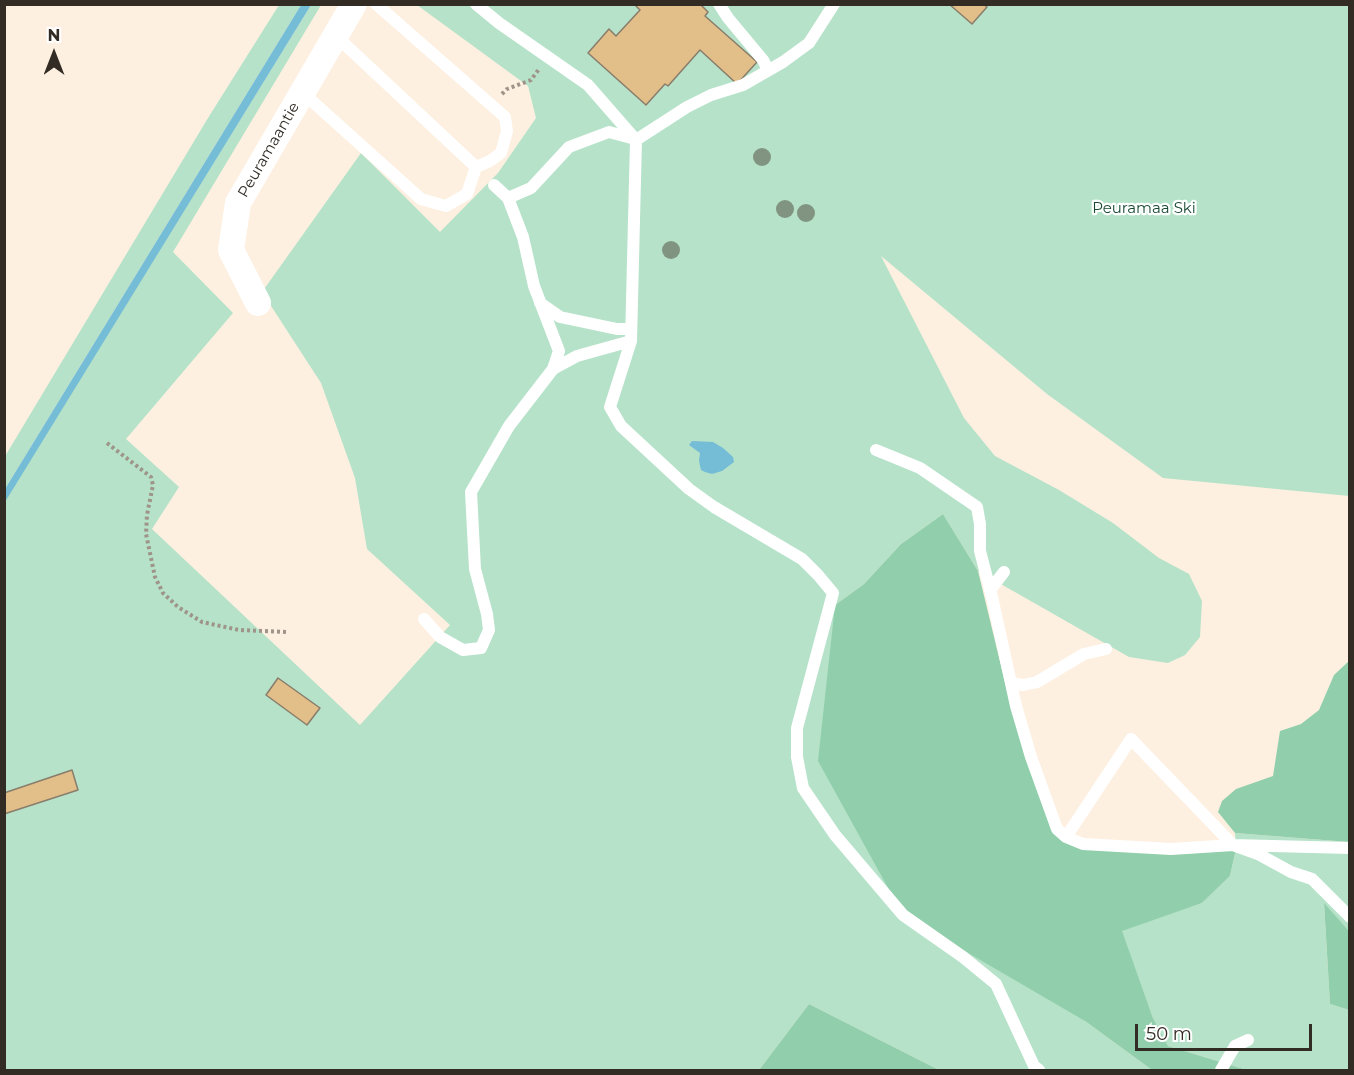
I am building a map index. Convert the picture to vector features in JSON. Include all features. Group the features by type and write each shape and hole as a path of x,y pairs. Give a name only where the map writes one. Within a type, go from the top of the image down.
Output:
{"street":[{"name":"Peuramaantie","path":"258,303 231,249 238,203 354,4"}],"lane":[{"path":"376,4 505,117 507,131 501,153 490,161 476,166"},
{"path":"476,4 588,85 636,140 631,335 610,407 621,426 689,489 714,507 802,559 833,593 797,728 797,757 803,788 835,835 903,915 963,957 996,984 1034,1066 1039,1071"},
{"path":"719,4 763,60 768,70"},
{"path":"508,198 531,188 569,147 609,132 636,140 687,107 711,95 743,85 809,43 834,4"},
{"path":"336,36 476,166"},
{"path":"303,93 421,199 446,206 467,194 476,166"},
{"path":"424,619 440,637 463,650 481,648 489,630 475,570 471,492 509,426 553,369 559,351 534,286 523,237 508,198 494,185"},
{"path":"540,303 560,317 617,329 631,335"},
{"path":"553,369 577,356 631,335"},
{"path":"876,450 920,468 977,507 980,524 980,551 1011,684 1031,757 1057,829 1066,837 1083,844 1171,849 1233,845 1350,848"},
{"path":"990,590 1004,572"},
{"path":"1011,684 1023,685 1038,682 1084,654 1106,649"},
{"path":"1066,837 1131,739 1233,845 1258,854 1291,872 1312,879 1350,917"},
{"path":"1221,1071 1235,1046 1248,1040"}],"path":[{"path":"490,105 507,89 531,80 548,57"},
{"path":"107,442 151,477 153,485 146,534 155,577 163,593 178,607 202,622 239,630 287,632"}],"green space":[{"path":"279,5 301,5 5,489 4,458 208,118"},
{"name":"Peuramaa Ski","path":"311,5 321,5 173,252 233,313 126,439 179,487 152,529 360,725 450,625 367,549 355,478 321,383 262,292 361,153 440,232 498,173 536,118 528,86 417,5 1349,5 1349,496 1163,478 1047,394 881,256 964,418 995,456 1059,490 1113,523 1159,558 1189,574 1202,601 1200,637 1185,655 1168,663 1129,657 978,571 943,514 901,544 864,584 835,605 1085,1021 1152,1070 939,1070 809,1004 759,1070 5,1070 4,502"},
{"path":"943,514 978,571 1011,707 1063,840 1236,849 1230,876 1202,903 1122,931 1153,1018 1168,1046 1247,1070 1152,1070 1085,1021 903,915 818,761 835,605 864,584 901,544"},
{"path":"1349,661 1349,842 1235,833 1218,812 1222,801 1236,789 1273,776 1280,731 1301,724 1319,710 1334,675"},
{"path":"1235,833 1349,842 1349,931 1324,904 1330,1004 1349,1010 1349,1070 1247,1070 1168,1046 1153,1018 1121,930 1202,903 1230,876 1236,849"},
{"path":"1324,903 1349,931 1349,1010 1330,1004"},
{"path":"809,1004 939,1070 759,1070"}],"water":[{"path":"301,5 311,5 5,502 5,489"},
{"path":"692,441 713,442 733,457 734,462 722,471 712,474 701,470 700,453 689,445"}],"building":[{"path":"634,4 700,4 708,12 705,16 757,62 737,84 700,50 668,86 665,84 646,105 588,53 609,29 616,36 640,10"},
{"path":"949,4 983,4 987,7 972,24"},
{"path":"278,678 320,708 307,725 266,695"},
{"path":"72,770 78,790 4,814 4,793"}]}
